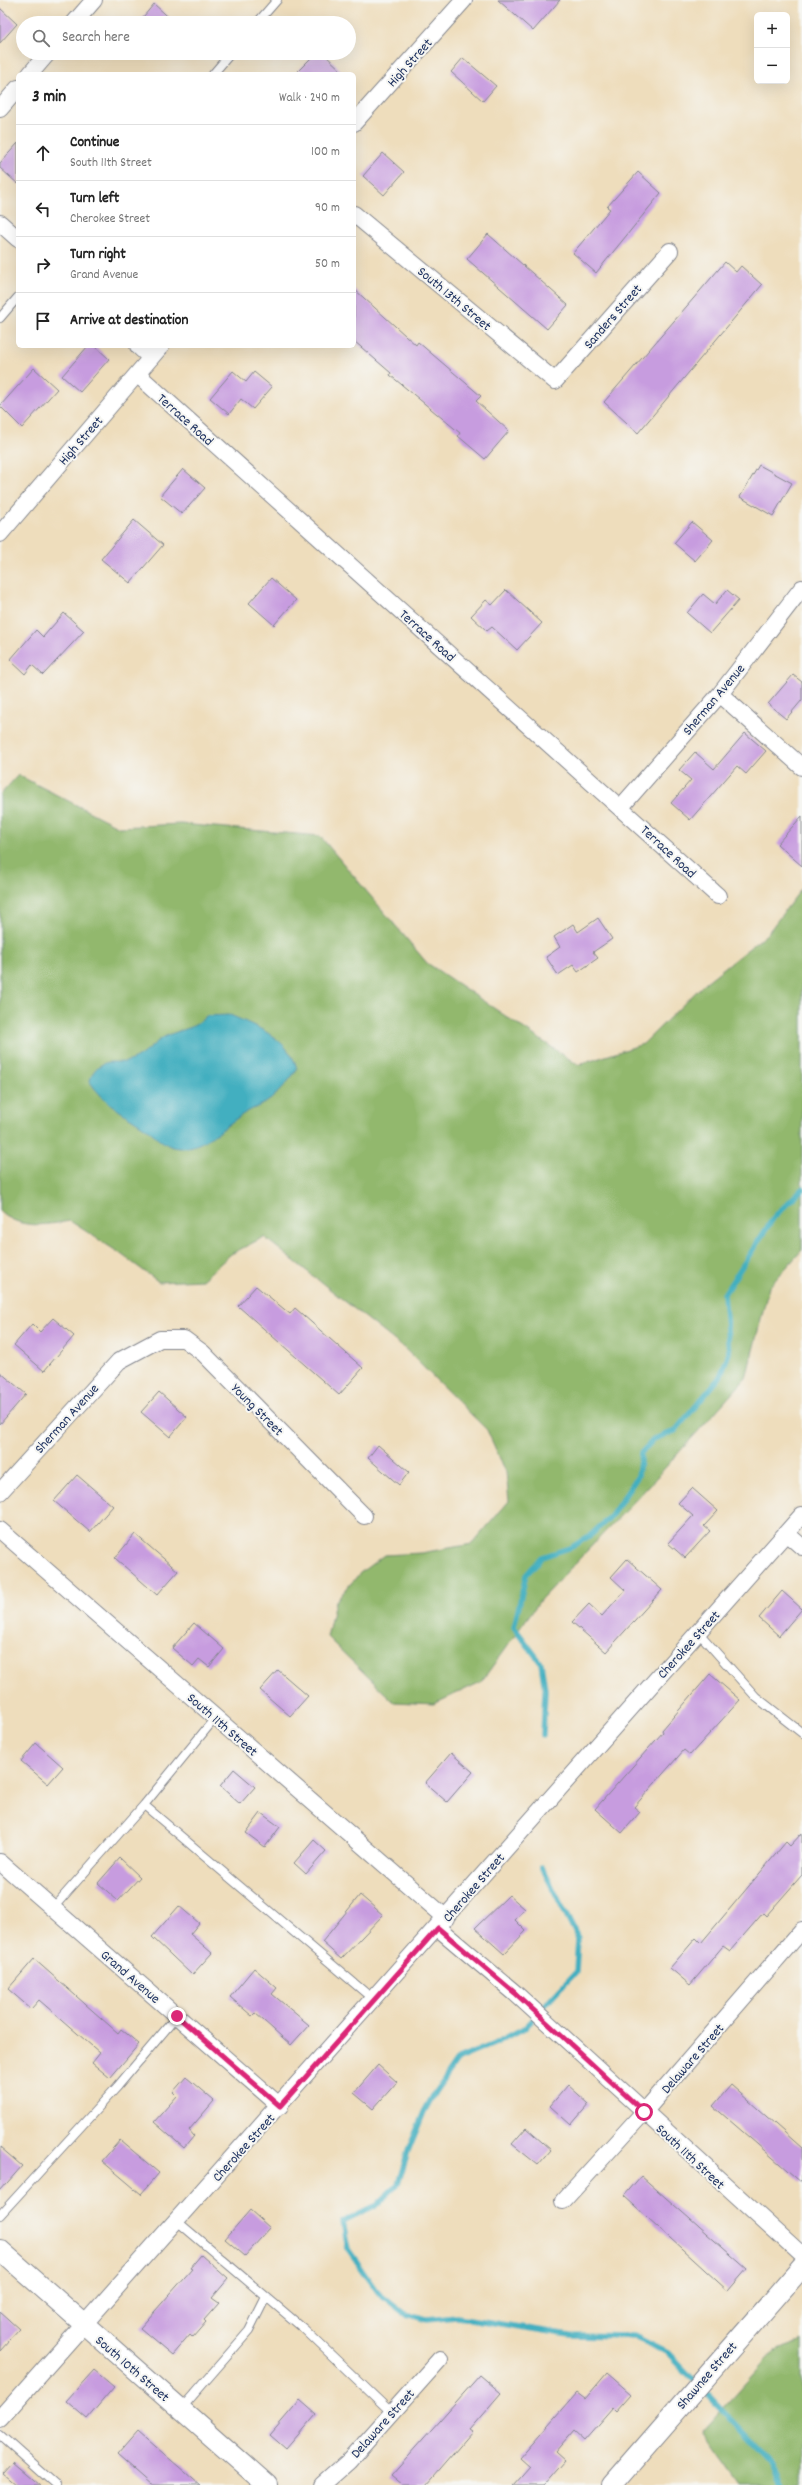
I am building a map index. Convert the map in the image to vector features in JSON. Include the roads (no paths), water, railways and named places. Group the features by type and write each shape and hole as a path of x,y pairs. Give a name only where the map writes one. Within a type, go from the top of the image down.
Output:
{"street":[{"path":"80,16 94,0"},
{"name":"High Street","path":"356,122 464,0"},
{"path":"32,72 42,60"},
{"path":"0,108 16,90"},
{"name":"South 13th Street","path":"356,216 555,382"},
{"path":"0,223 16,237"},
{"name":"Sanders Street","path":"555,382 670,251"},
{"path":"144,348 156,352"},
{"name":"High Street","path":"0,534 156,352"},
{"name":"Terrace Road","path":"136,374 621,807 718,896"},
{"name":"Sherman Avenue","path":"621,807 720,694 802,588"},
{"path":"720,694 802,766"},
{"name":"Young Street","path":"137,1351 160,1339 184,1339 196,1348 364,1516"},
{"name":"Sherman Avenue","path":"0,1492 119,1361 137,1351"},
{"name":"Cherokee Street","path":"0,2419 280,2106 802,1515"},
{"name":"South 11th Street","path":"0,1530 216,1717 442,1923 548,2024 802,2255"},
{"path":"786,1533 802,1547"},
{"name":"Grand Avenue","path":"0,1862 280,2106"},
{"name":"Delaware Street","path":"563,2201 644,2112 802,1930"},
{"name":"South 10th Street","path":"0,2250 267,2485"},
{"name":"Shawnee Street","path":"612,2485 713,2367 802,2267"},
{"name":"Delaware Street","path":"322,2485 349,2461 440,2359"}],"lane":[{"path":"263,16 277,0"},
{"path":"215,72 225,60"},
{"path":"0,318 16,299"},
{"path":"698,1632 756,1697 802,1733"},
{"path":"53,1908 144,1805 216,1717"},
{"path":"144,1805 374,2000"},
{"path":"0,2215 39,2170 117,2087 177,2016"},
{"path":"177,2221 304,2329 392,2413"},
{"path":"181,2409 249,2330 266,2297"},
{"path":"0,2435 56,2485"}],"water":[{"path":"230,1015 261,1029 279,1041 293,1058 297,1069 275,1096 262,1105 237,1118 214,1135 197,1145 179,1148 169,1146 108,1102 90,1082 95,1070 104,1063 131,1061 144,1053 161,1039 172,1033 190,1028 206,1016"}],"waterway":[{"path":"543,1735 545,1690 541,1663 514,1627 526,1575 542,1557 572,1547 592,1534 611,1516 638,1476 641,1453 654,1439 675,1431 720,1377 729,1353 724,1294 774,1217 802,1189"},
{"path":"542,1867 578,1938 576,1972 524,2028 494,2044 458,2059 435,2092 424,2112 408,2151 398,2184 374,2207 343,2222 348,2249 378,2292 404,2313 426,2320 457,2317 570,2335 634,2336 668,2353 771,2461 783,2485"}]}
